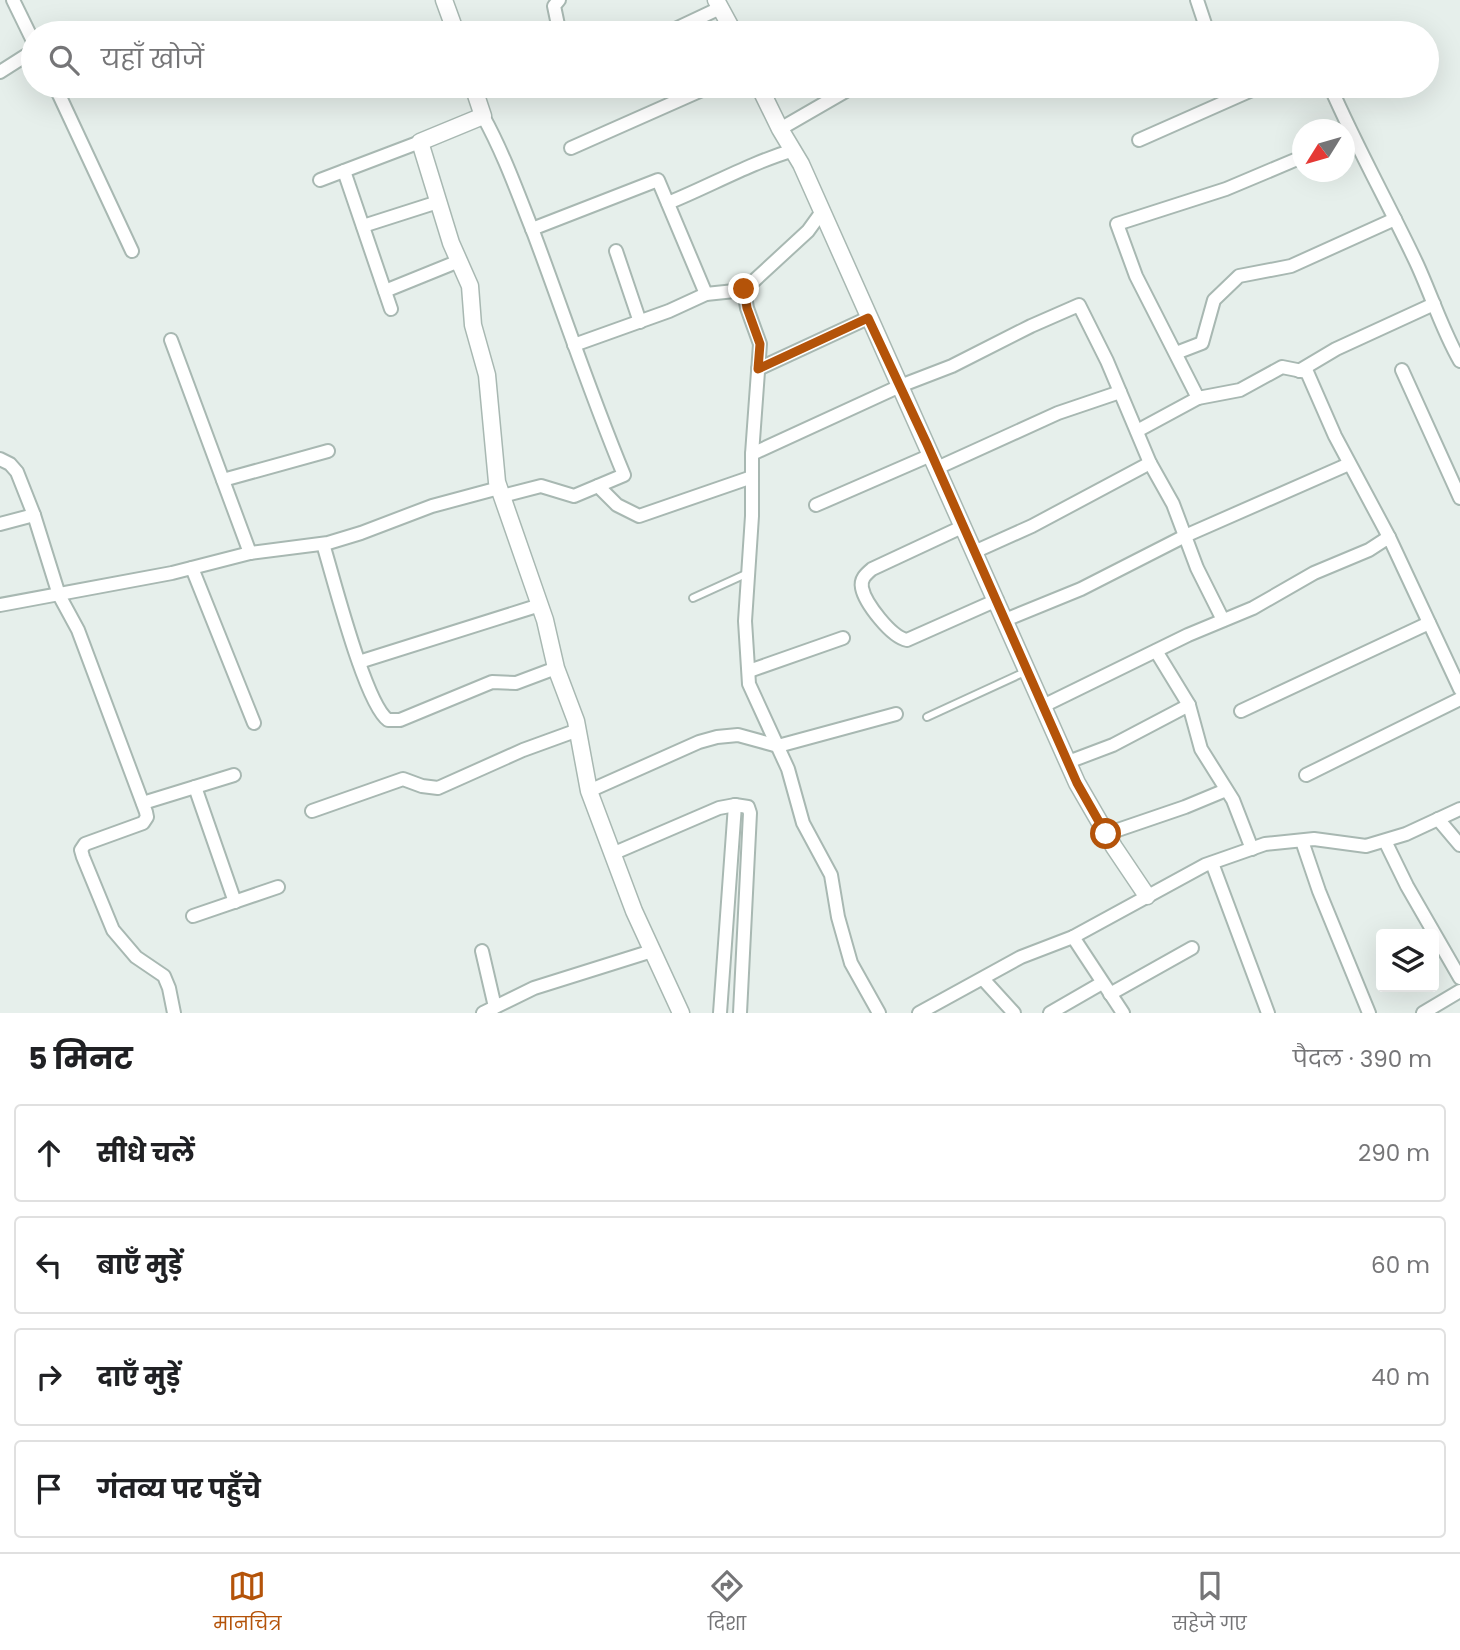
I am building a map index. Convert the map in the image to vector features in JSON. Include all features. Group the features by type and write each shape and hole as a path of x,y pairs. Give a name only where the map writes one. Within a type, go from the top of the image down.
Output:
{"street":[{"path":"13,0 23,21"},
{"path":"444,0 452,21"},
{"path":"557,21 554,10 559,0"},
{"path":"1197,0 1204,21"},
{"path":"688,21 718,4 727,21"},
{"path":"0,72 21,59"},
{"path":"61,98 132,251"},
{"path":"0,605 192,568 250,553 323,544 361,533 432,506 501,492 541,486 574,496 624,475 573,345 532,229 477,98"},
{"path":"571,148 684,98"},
{"path":"765,98 794,150 1077,783 1106,834 1147,896"},
{"path":"780,129 834,98"},
{"path":"1139,140 1234,98"},
{"path":"1335,98 1342,119"},
{"path":"320,180 484,116"},
{"path":"420,142 438,201 470,286 473,326 487,375 501,492 540,605 556,668 578,730 589,791 652,951 681,1013"},
{"path":"1355,148 1395,219 1460,361"},
{"path":"668,203 760,160 794,150"},
{"path":"1198,398 1136,276 1117,223 1226,189 1292,162"},
{"path":"344,171 391,309"},
{"path":"532,229 659,180 706,294"},
{"path":"363,226 438,201"},
{"path":"573,345 640,322 706,294 744,289 808,231 821,214"},
{"path":"1176,353 1202,343 1214,300 1239,276 1292,266 1395,219"},
{"path":"616,251 640,322"},
{"path":"385,291 459,261"},
{"path":"744,289 747,308 760,344 752,454 750,572 745,621 749,684 788,769 803,823 831,875 838,917 851,964 879,1013"},
{"path":"1299,371 1336,349 1434,304"},
{"path":"752,454 900,386 952,366 1079,305 1223,620"},
{"path":"758,369 868,318"},
{"path":"171,340 250,553"},
{"path":"1137,431 1198,398 1240,390 1282,367 1307,372 1349,464 1389,537 1460,689"},
{"path":"1402,370 1460,498"},
{"path":"816,505 1120,392"},
{"path":"223,480 328,451"},
{"path":"0,459 10,464 17,472 34,515 59,595 78,630 147,817 143,823 89,842 81,850 113,930 136,957 164,976 174,1013"},
{"path":"974,552 1032,526 1150,463"},
{"path":"1005,620 1081,589 1185,536 1349,464"},
{"path":"598,486 617,505 639,516 752,477"},
{"path":"0,524 34,515"},
{"path":"962,527 872,569 862,581 866,598 889,630 907,640 997,600"},
{"path":"1043,706 1252,608 1314,573 1369,550 1389,537"},
{"path":"323,544 359,663 380,712 388,720 393,721 492,682 516,683 556,668"},
{"path":"192,568 254,723"},
{"path":"359,663 540,605"},
{"path":"1241,711 1429,623"},
{"path":"748,671 843,638"},
{"path":"1156,651 1189,705 1201,749 1233,800 1252,849"},
{"path":"1306,775 1460,699"},
{"path":"1068,762 1113,745 1189,705"},
{"path":"589,791 699,742 717,737 738,735 778,746 896,714"},
{"path":"312,811 402,779 438,788 523,750 578,730"},
{"path":"144,803 234,775"},
{"path":"195,787 235,902"},
{"path":"1106,834 1226,790"},
{"path":"720,1013 735,805"},
{"path":"612,854 719,808 746,806 750,813 740,1013"},
{"path":"919,1013 1021,957 1073,937 1212,863 1265,844 1314,839 1366,846 1406,834 1460,809"},
{"path":"1438,818 1460,845"},
{"path":"1302,841 1319,891 1369,1013"},
{"path":"1385,841 1407,886 1460,978"},
{"path":"1212,863 1268,1013"},
{"path":"193,916 278,887"},
{"path":"725,933 744,933"},
{"path":"1073,937 1123,1013"},
{"path":"1050,1013 1192,948"},
{"path":"482,951 489,1010 560,979 652,951"},
{"path":"983,979 1014,1013"},
{"path":"1423,1013 1460,992"}],"lane":[{"path":"693,598 750,572"},
{"path":"927,717 1027,671"}],"route":[{"path":"744,289 747,308 760,344 758,369 868,318 927,444 1077,783 1106,834"}]}
